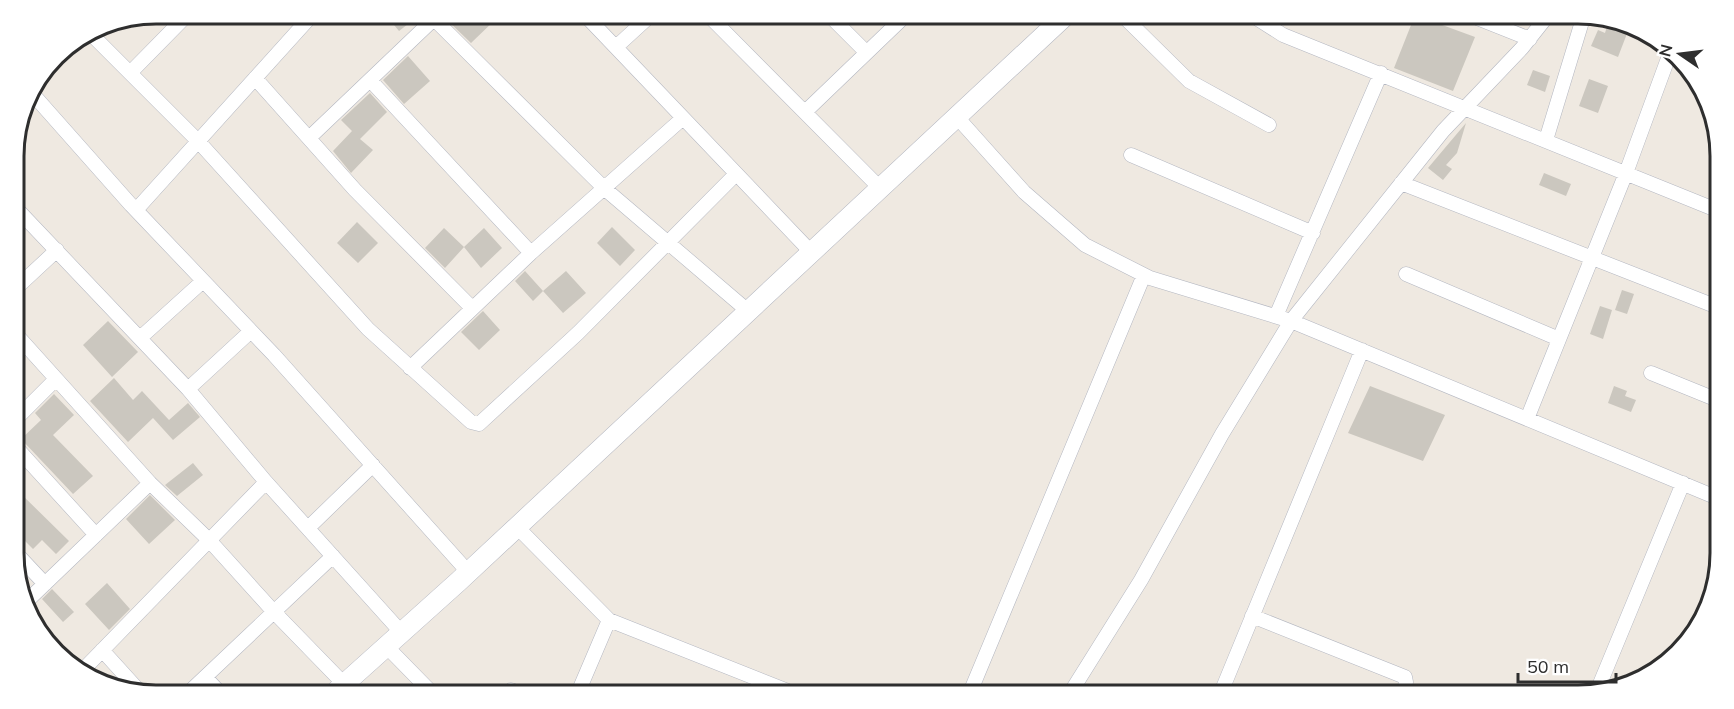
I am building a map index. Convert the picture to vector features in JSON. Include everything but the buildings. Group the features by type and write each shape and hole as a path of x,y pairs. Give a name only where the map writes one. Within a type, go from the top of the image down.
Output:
{"street":[{"path":"130,73 178,24"},
{"path":"136,210 304,24"},
{"path":"309,138 429,24"},
{"path":"445,24 605,189 748,311"},
{"path":"594,24 811,252"},
{"path":"616,47 641,24"},
{"path":"717,24 880,188"},
{"path":"838,24 866,52"},
{"path":"805,112 896,24"},
{"path":"343,685 469,573 1056,24"},
{"path":"1131,24 1189,81 1269,125"},
{"path":"1266,24 1283,35 1465,106 1710,207"},
{"path":"1492,24 1530,39"},
{"path":"1075,685 1141,580 1222,434 1291,321 1465,106 1542,24"},
{"path":"1546,140 1581,24"},
{"path":"96,39 198,141 315,274 410,368 471,422 479,424 578,333 666,241 736,174"},
{"path":"1276,316 1381,73"},
{"path":"255,78 355,190 472,308"},
{"path":"370,80 531,253"},
{"path":"1527,419 1626,173 1659,84"},
{"path":"37,99 136,210 251,331 469,573"},
{"path":"956,116 1024,192 1085,245 1144,275 1291,321 1710,495"},
{"path":"410,368 531,253 684,118"},
{"path":"1131,155 1313,233"},
{"path":"1401,183 1710,304"},
{"path":"24,216 188,388 267,482 401,632"},
{"path":"24,281 57,250"},
{"path":"1406,274 1559,339"},
{"path":"973,685 1144,275"},
{"path":"140,338 203,280"},
{"path":"188,388 251,331"},
{"path":"24,343 150,483 209,540 274,612 334,685"},
{"path":"1226,685 1362,350"},
{"path":"1651,373 1710,397"},
{"path":"24,411 56,379"},
{"path":"24,455 96,535"},
{"path":"308,528 373,465"},
{"path":"87,665 267,482"},
{"path":"32,597 150,483"},
{"path":"1600,683 1683,483"},
{"path":"517,527 609,620 773,685"},
{"path":"198,685 333,556"},
{"path":"25,562 45,584"},
{"path":"1252,616 1405,677 1405,685"},
{"path":"582,685 609,620"},
{"path":"386,646 424,685"},
{"path":"102,650 131,682"},
{"path":"206,677 213,685"}]}
